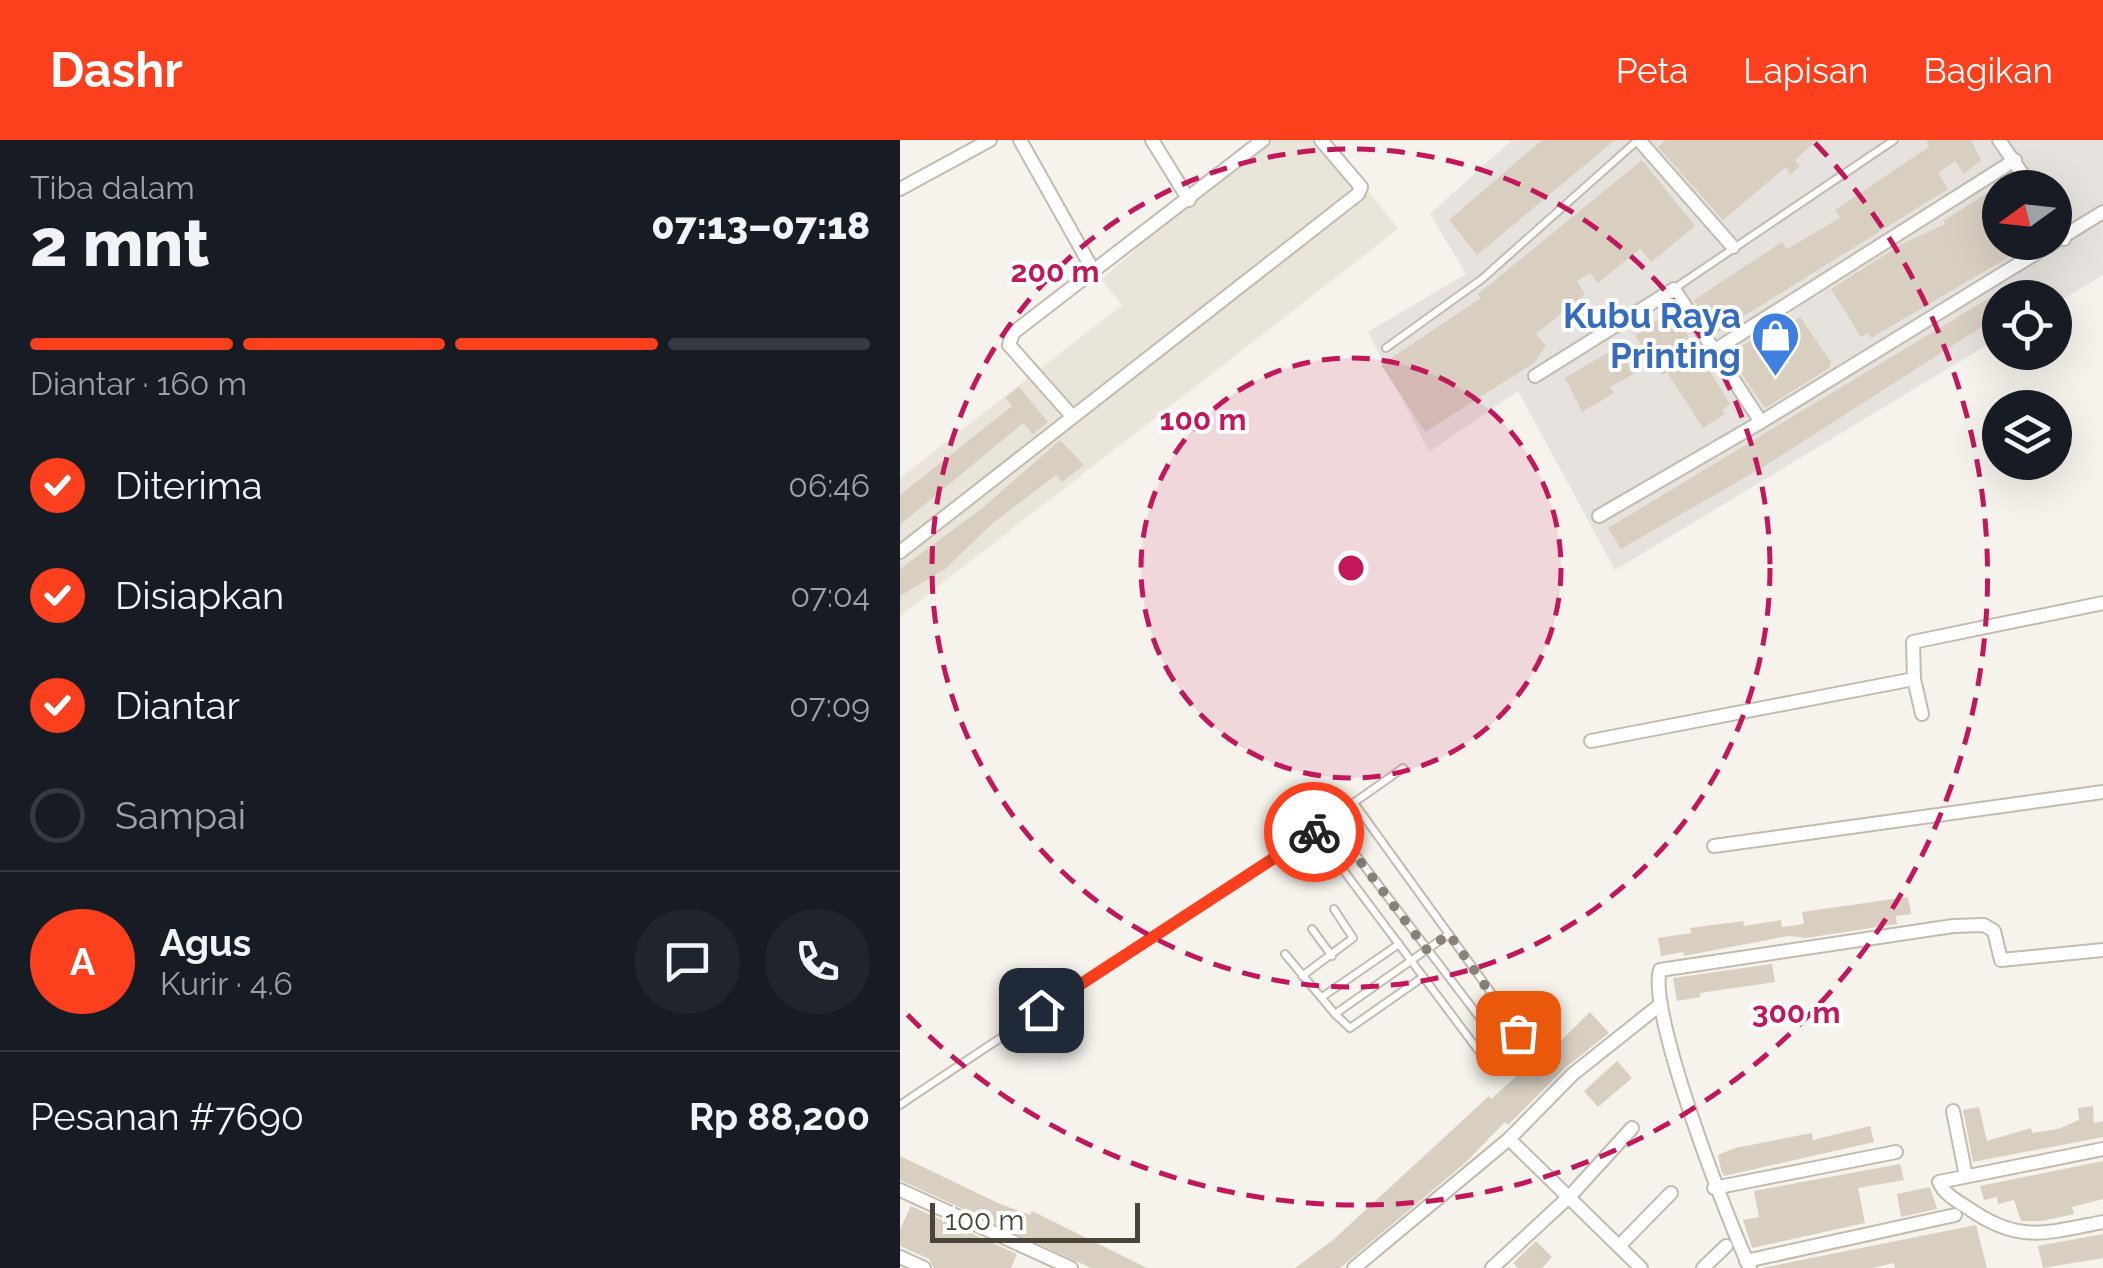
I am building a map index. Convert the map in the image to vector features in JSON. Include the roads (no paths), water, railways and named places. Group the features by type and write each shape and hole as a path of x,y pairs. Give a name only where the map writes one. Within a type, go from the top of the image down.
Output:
{"street":[{"path":"900,189 990,140"},
{"path":"1020,140 1093,270"},
{"path":"1152,140 1189,200"},
{"path":"1071,415 1010,345 1010,339 1263,140"},
{"path":"900,552 1361,190 1322,140"},
{"path":"1638,140 1734,246"},
{"path":"2000,140 2021,170"},
{"path":"1714,350 2015,160"},
{"path":"2072,233 2103,212"},
{"path":"1599,516 2029,260"},
{"path":"1535,376 1674,289 1762,422"},
{"path":"1922,714 1914,678 1914,642 2103,603"},
{"path":"1591,741 1914,678"},
{"path":"1714,846 2103,792"},
{"path":"1956,1215 1748,1264 1714,1188 1661,1004 1658,974 1667,967 1953,926 1984,925 1994,930 2001,960 2103,950"},
{"path":"1354,1268 1509,1138 1573,1074 1661,1004"},
{"path":"1952,1111 1966,1176"},
{"path":"1499,1266 1632,1128"},
{"path":"1509,1138 1641,1268"},
{"path":"2103,1149 1939,1182 1972,1211 2010,1234 2038,1234 2103,1222"},
{"path":"1714,1188 1896,1152"},
{"path":"900,1190 1043,1262 1071,1268"},
{"path":"1620,1245 1671,1193"},
{"path":"1704,1268 1726,1246"},
{"path":"900,1257 924,1268"}],"lane":[{"path":"1386,348 1482,279 1638,140"},
{"path":"1674,289 1894,140"},
{"path":"900,1105 1404,768"},
{"path":"1330,821 1498,1044 1514,1045 1516,1027 1354,803"},
{"path":"1341,868 1484,1058"},
{"path":"1302,976 1353,938 1334,909"},
{"path":"1312,929 1332,956"},
{"path":"1335,1014 1449,934"},
{"path":"1322,997 1399,944"},
{"path":"1285,954 1345,1026 1352,1026 1424,976"}],"place":[{"name":"Kubu Raya Printing","path":"1776,378"}]}
